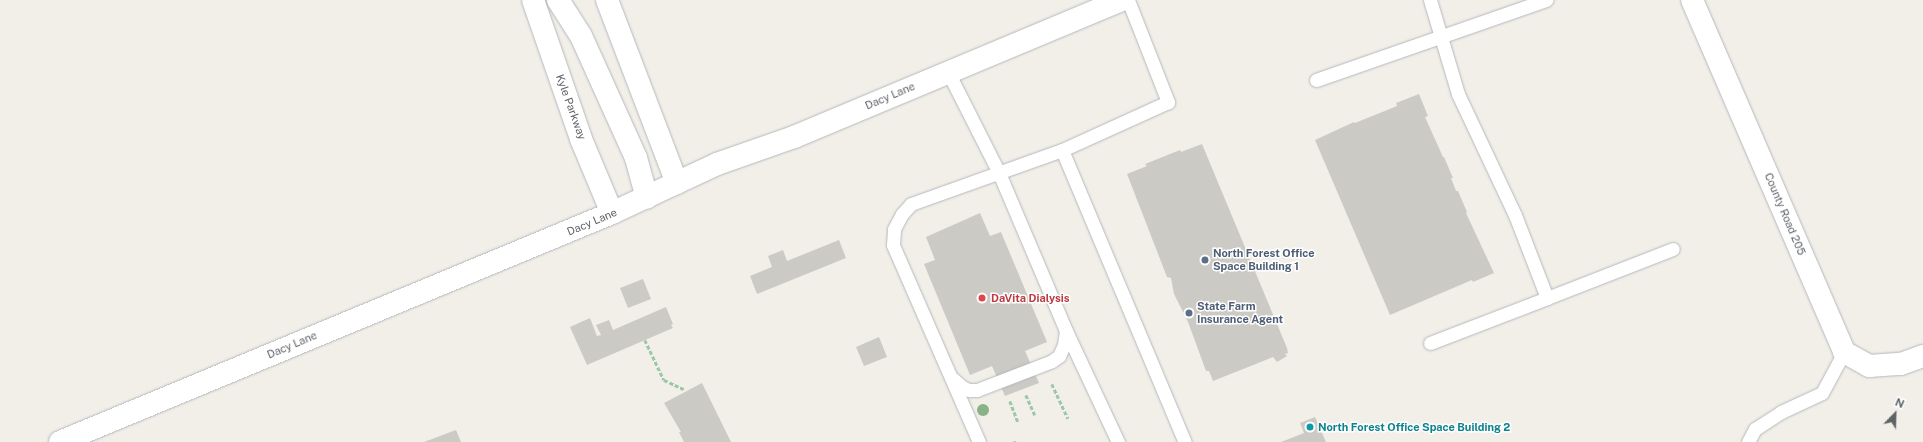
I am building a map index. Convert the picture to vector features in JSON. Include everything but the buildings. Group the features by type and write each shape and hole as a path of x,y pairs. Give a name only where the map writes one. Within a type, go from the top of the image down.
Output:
{"street":[{"name":"Kyle Parkway","path":"533,0 581,139 612,213"},
{"path":"558,0 580,36 636,158 647,198"},
{"path":"607,0 677,183"},
{"name":"Dacy Lane","path":"60,442 612,213 647,198 717,164 794,137 1122,0"},
{"name":"County Road 205","path":"1692,0 1844,352"},
{"path":"1844,352 1868,366 1901,364 1923,356"}],"lane":[{"path":"979,442 893,245 894,229 902,214 911,204 999,174 1062,150 1168,102 1128,0"},
{"path":"1430,0 1458,94 1515,215 1547,298"},
{"path":"1316,80 1546,0"},
{"path":"948,72 999,174 1066,331 1118,442"},
{"path":"1062,150 1185,442"},
{"path":"1430,343 1673,249"},
{"path":"951,377 962,387 969,390 977,390 1052,361 1059,356 1064,345 1066,331"},
{"path":"1748,442 1755,429 1782,412 1822,393 1844,352"}],"path":[{"path":"645,340 664,380 685,390"},
{"path":"1052,384 1068,419"},
{"path":"1026,394 1035,415"},
{"path":"1010,401 1018,422"}],"place":[{"name":"North Forest Office Space Building 1","path":"1205,260"},
{"name":"DaVita Dialysis","path":"982,298"},
{"name":"State Farm Insurance Agent","path":"1189,313"},
{"name":"North Forest Office Space Building 2","path":"1310,427"}]}
